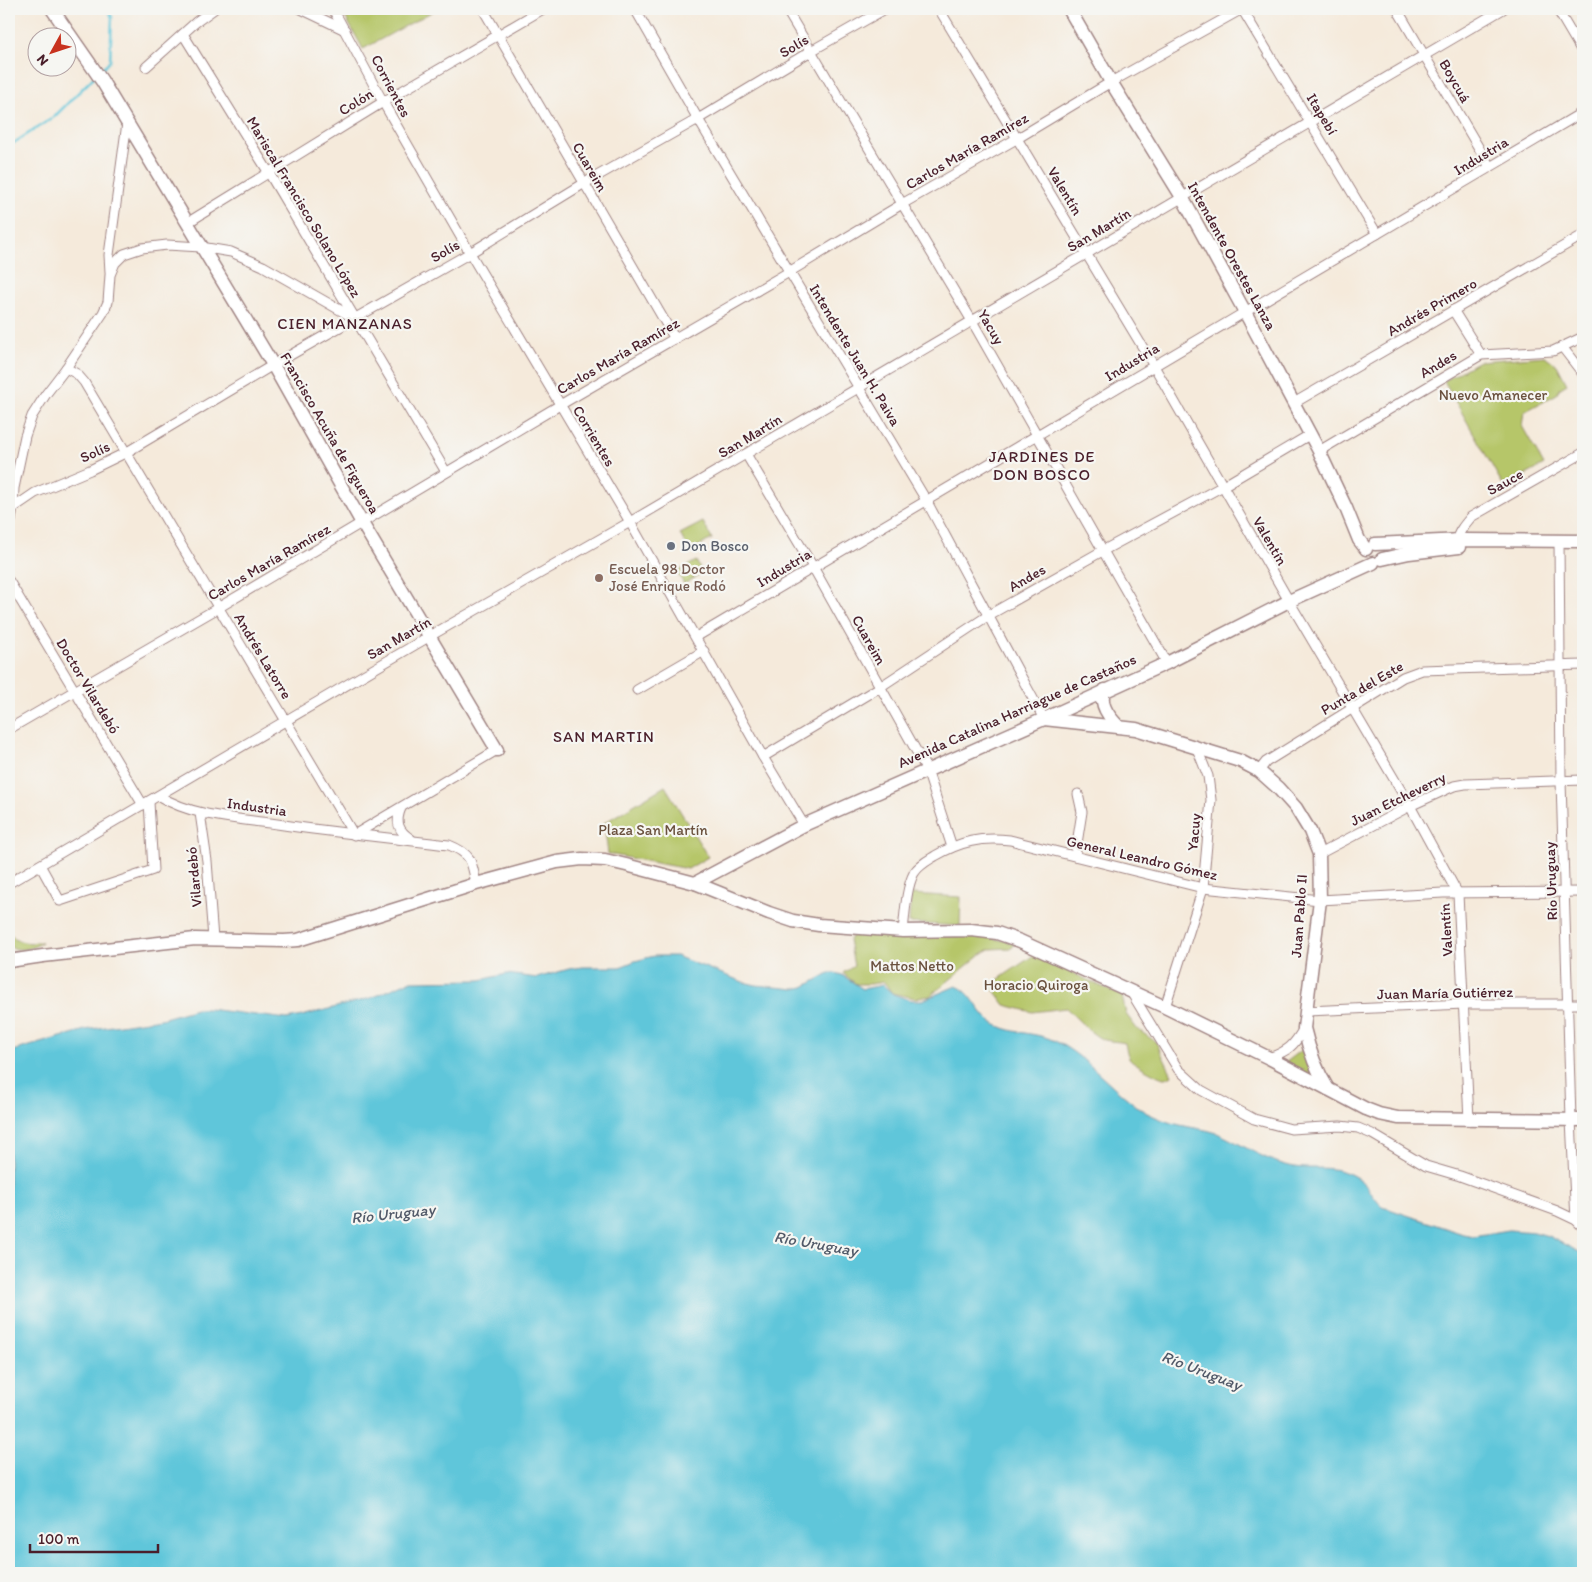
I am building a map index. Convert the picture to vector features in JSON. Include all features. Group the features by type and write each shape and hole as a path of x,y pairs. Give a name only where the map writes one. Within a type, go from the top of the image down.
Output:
{"street":[{"name":"Francisco Acuña de Figueroa","path":"52,9 102,81 273,365 362,523 497,750"},
{"path":"146,67 214,9"},
{"path":"301,9 346,30"},
{"name":"Corrientes","path":"333,9 346,30 383,102 470,253 630,522 763,757 804,825"},
{"name":"Cuareim","path":"483,9 583,184 675,339"},
{"name":"Colón","path":"187,223 383,102 543,9"},
{"name":"Intendente Juan H. Paiva","path":"636,9 698,119 926,500 990,615 1044,719"},
{"name":"Yacuy","path":"786,9 1038,434 1167,662"},
{"name":"Solís","path":"13,508 35,493 127,452 885,9"},
{"name":"Valentín","path":"940,9 1154,366 1410,806 1458,894 1469,1120"},
{"name":"Intendente Orestes Lanza","path":"1069,9 1111,82 1182,197 1311,434 1359,540 1372,552"},
{"name":"Carlos María Ramírez","path":"9,729 218,608 902,204 1111,82 1242,9"},
{"name":"Itapebí","path":"1242,9 1377,234"},
{"name":"Boycuá","path":"1397,9 1490,167"},
{"name":"San Martín","path":"9,883 430,636 630,522 1310,121 1504,9"},
{"path":"1557,9 1583,53"},
{"name":"Mariscal Francisco Solano López","path":"183,34 269,173 446,472"},
{"name":"Industria","path":"696,637 1583,112"},
{"path":"9,532 16,479 25,436 32,416 103,313 108,302 109,255 127,123"},
{"name":"Andrés Primero","path":"1294,403 1583,235"},
{"path":"110,275 116,263 124,254 142,248 167,245 201,247 231,252 262,266 354,318"},
{"path":"1452,310 1481,356"},
{"name":"Andes","path":"1319,450 1481,356 1553,351 1563,348 1583,337"},
{"path":"1563,348 1583,374"},
{"name":"Andrés Latorre","path":"66,368 77,374 84,382 354,835"},
{"name":"Andes","path":"763,757 880,687 990,615 1104,550 1223,486 1311,434"},
{"name":"Cuareim","path":"746,454 813,567 927,770 952,846"},
{"name":"Sauce","path":"1456,544 1463,526 1471,517 1583,454"},
{"name":"Río Uruguay","path":"1554,541 1560,666 1561,781 1568,1005 1577,1120 1576,1220"},
{"name":"Avenida Catalina Harriague de Castaños","path":"695,883 804,825 1044,719 1167,662 1353,571 1372,552 1456,544 1583,541"},
{"name":"Doctor Vilardebó","path":"9,581 146,804"},
{"path":"637,690 704,651"},
{"name":"Punta del Este","path":"1259,771 1266,762 1353,708 1404,677 1422,670 1583,665"},
{"path":"1105,690 1103,695 1104,704 1109,716 1118,726"},
{"name":"Juan Pablo II","path":"1044,719 1136,729 1240,761 1259,771 1296,808 1310,831 1319,854 1320,900 1304,1028 1308,1047 1318,1073 1328,1090"},
{"name":"Yacuy","path":"1165,1007 1203,888 1211,800 1208,776 1196,746"},
{"path":"354,835 497,750"},
{"name":"Juan Etcheverry","path":"1319,854 1410,806 1454,786 1583,780"},
{"path":"1075,856 1082,812 1078,794"},
{"name":"Industria","path":"159,796 174,804 200,813 354,835 449,845 464,851 472,861 476,884"},
{"path":"40,865 60,901 153,870 146,804"},
{"path":"401,808 397,817 398,828 414,841"},
{"name":"Vilardebó","path":"200,813 207,860 212,938"},
{"name":"General Leandro Gómez","path":"903,931 910,884 914,873 922,863 952,846 990,838 1010,840 1203,888 1320,900 1443,893 1583,892"},
{"path":"9,961 195,939 298,940 476,884 556,862 582,859 605,860 695,883 793,921 819,925 903,931 971,930 997,934 1020,941 1130,990 1379,1114 1398,1118 1577,1120"},
{"path":"9,951 43,956"},
{"path":"1130,990 1178,1069 1201,1090 1254,1119 1291,1129 1340,1126 1358,1128 1372,1134 1426,1166 1460,1176 1557,1211 1576,1220 1583,1227"},
{"name":"Juan María Gutiérrez","path":"1307,1011 1464,1004 1583,1004"},
{"path":"1269,1058 1291,1047 1304,1028"}],"green space":[{"path":"341,9 437,9 363,49"},
{"name":"Nuevo Amanecer","path":"1545,356 1557,365 1567,384 1559,389 1557,394 1524,412 1522,426 1544,465 1504,487 1444,381 1479,361"},
{"path":"703,522 712,539 689,551 680,534"},
{"path":"696,561 703,573 684,584 677,572"},
{"name":"Plaza San Martín","path":"665,786 708,857 688,869 608,854 604,823"},
{"path":"911,894 961,897 960,926 909,923"},
{"path":"9,932 20,941 42,942 26,949 9,947"},
{"name":"Mattos Netto","path":"855,933 987,937 1014,943 1012,948 990,949 930,996 915,998 892,993 884,982 856,984 843,973 854,966 849,940"},
{"name":"Horacio Quiroga","path":"1034,955 1122,996 1126,1014 1137,1029 1156,1042 1172,1075 1162,1078 1132,1061 1125,1043 1108,1041 1101,1038 1090,1031 1066,1008 1032,1012 1005,1005 990,985"},
{"path":"1302,1050 1314,1079 1285,1063"}],"water":[{"path":"654,956 676,956 743,982 794,989 804,987 829,973 842,975 863,989 883,985 893,994 910,1000 923,1000 956,986 966,992 990,1021 1005,1029 1047,1038 1064,1046 1138,1107 1167,1122 1217,1133 1260,1155 1286,1165 1343,1171 1363,1182 1383,1207 1463,1234 1473,1236 1509,1230 1534,1232 1548,1236 1583,1254 1583,1573 9,1573 9,1052 85,1030 161,1019 196,1009 287,1019 371,998 410,981 480,980 507,974 537,978 583,967 620,967"}],"waterway":[{"path":"100,71 110,61 112,17 107,9"},
{"path":"9,146 54,117 94,77"}],"place":[{"name":"Don Bosco","path":"671,546"},
{"name":"Escuela 98 Doctor José Enrique Rodó","path":"599,578"}],"district":[{"name":"CIEN MANZANAS","path":"345,323"},
{"name":"JARDINES DE DON BOSCO","path":"1042,465"},
{"name":"SAN MARTIN","path":"604,736"}]}
